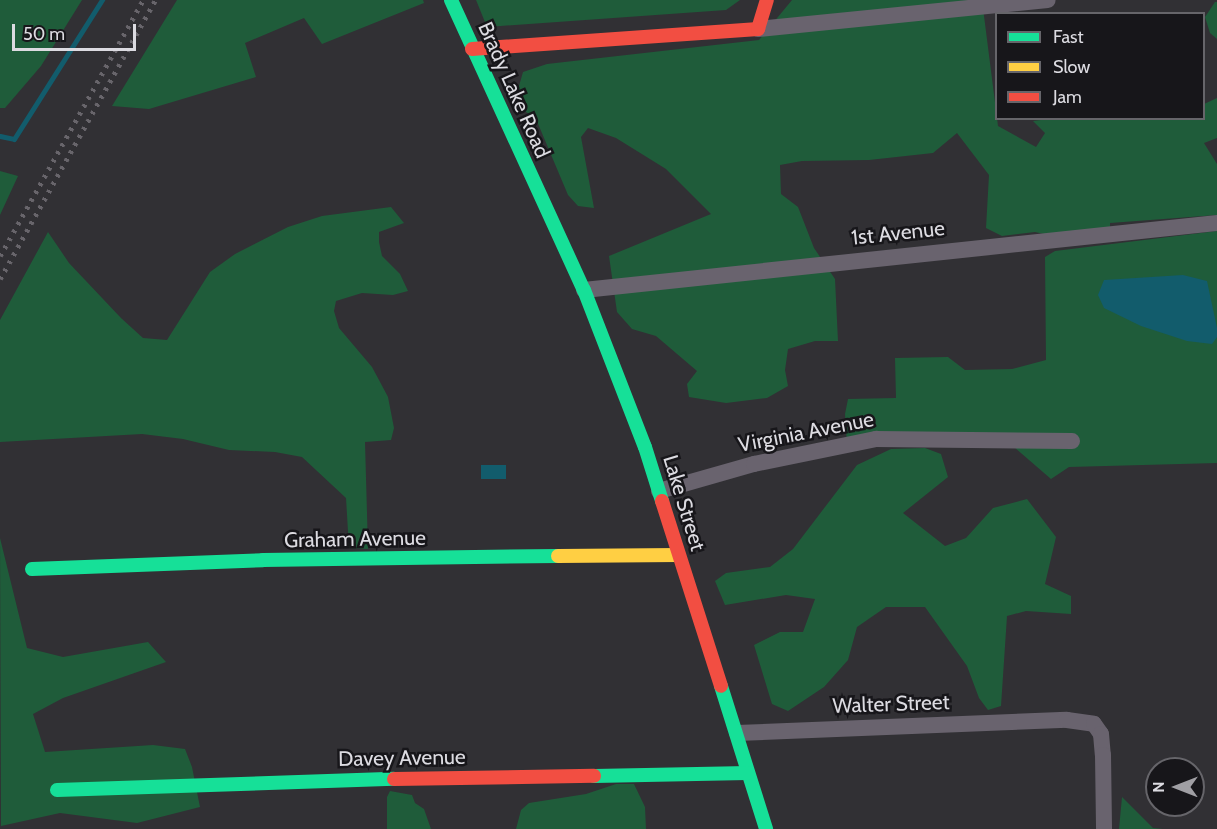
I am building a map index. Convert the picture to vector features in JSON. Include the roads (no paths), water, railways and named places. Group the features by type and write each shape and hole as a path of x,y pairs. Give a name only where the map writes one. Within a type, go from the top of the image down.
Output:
{"street":[{"name":"Brady Lake Road","path":"451,0 539,198"},
{"path":"758,29 767,0"},
{"path":"472,49 758,29 1048,0"},
{"name":"Lake Street","path":"539,198 584,290 645,447 766,829"},
{"name":"1st Avenue","path":"584,290 1217,223"},
{"name":"Virginia Avenue","path":"659,491 754,464 876,439 1072,441"},
{"name":"Graham Avenue","path":"32,569 263,560 678,555"},
{"name":"Walter Street","path":"737,733 1047,721 1086,722 1098,728 1103,755 1104,829"},
{"name":"Davey Avenue","path":"57,790 351,780 748,774"}],"water":[{"path":"1183,275 1207,281 1217,328 1217,337 1212,344 1187,341 1141,326 1104,308 1098,295 1104,280"},
{"path":"481,465 506,465 506,479 481,479"}],"waterway":[{"path":"0,136 14,139 102,0"}],"railway":[{"path":"0,256 143,0"},
{"path":"0,279 155,0"}]}
